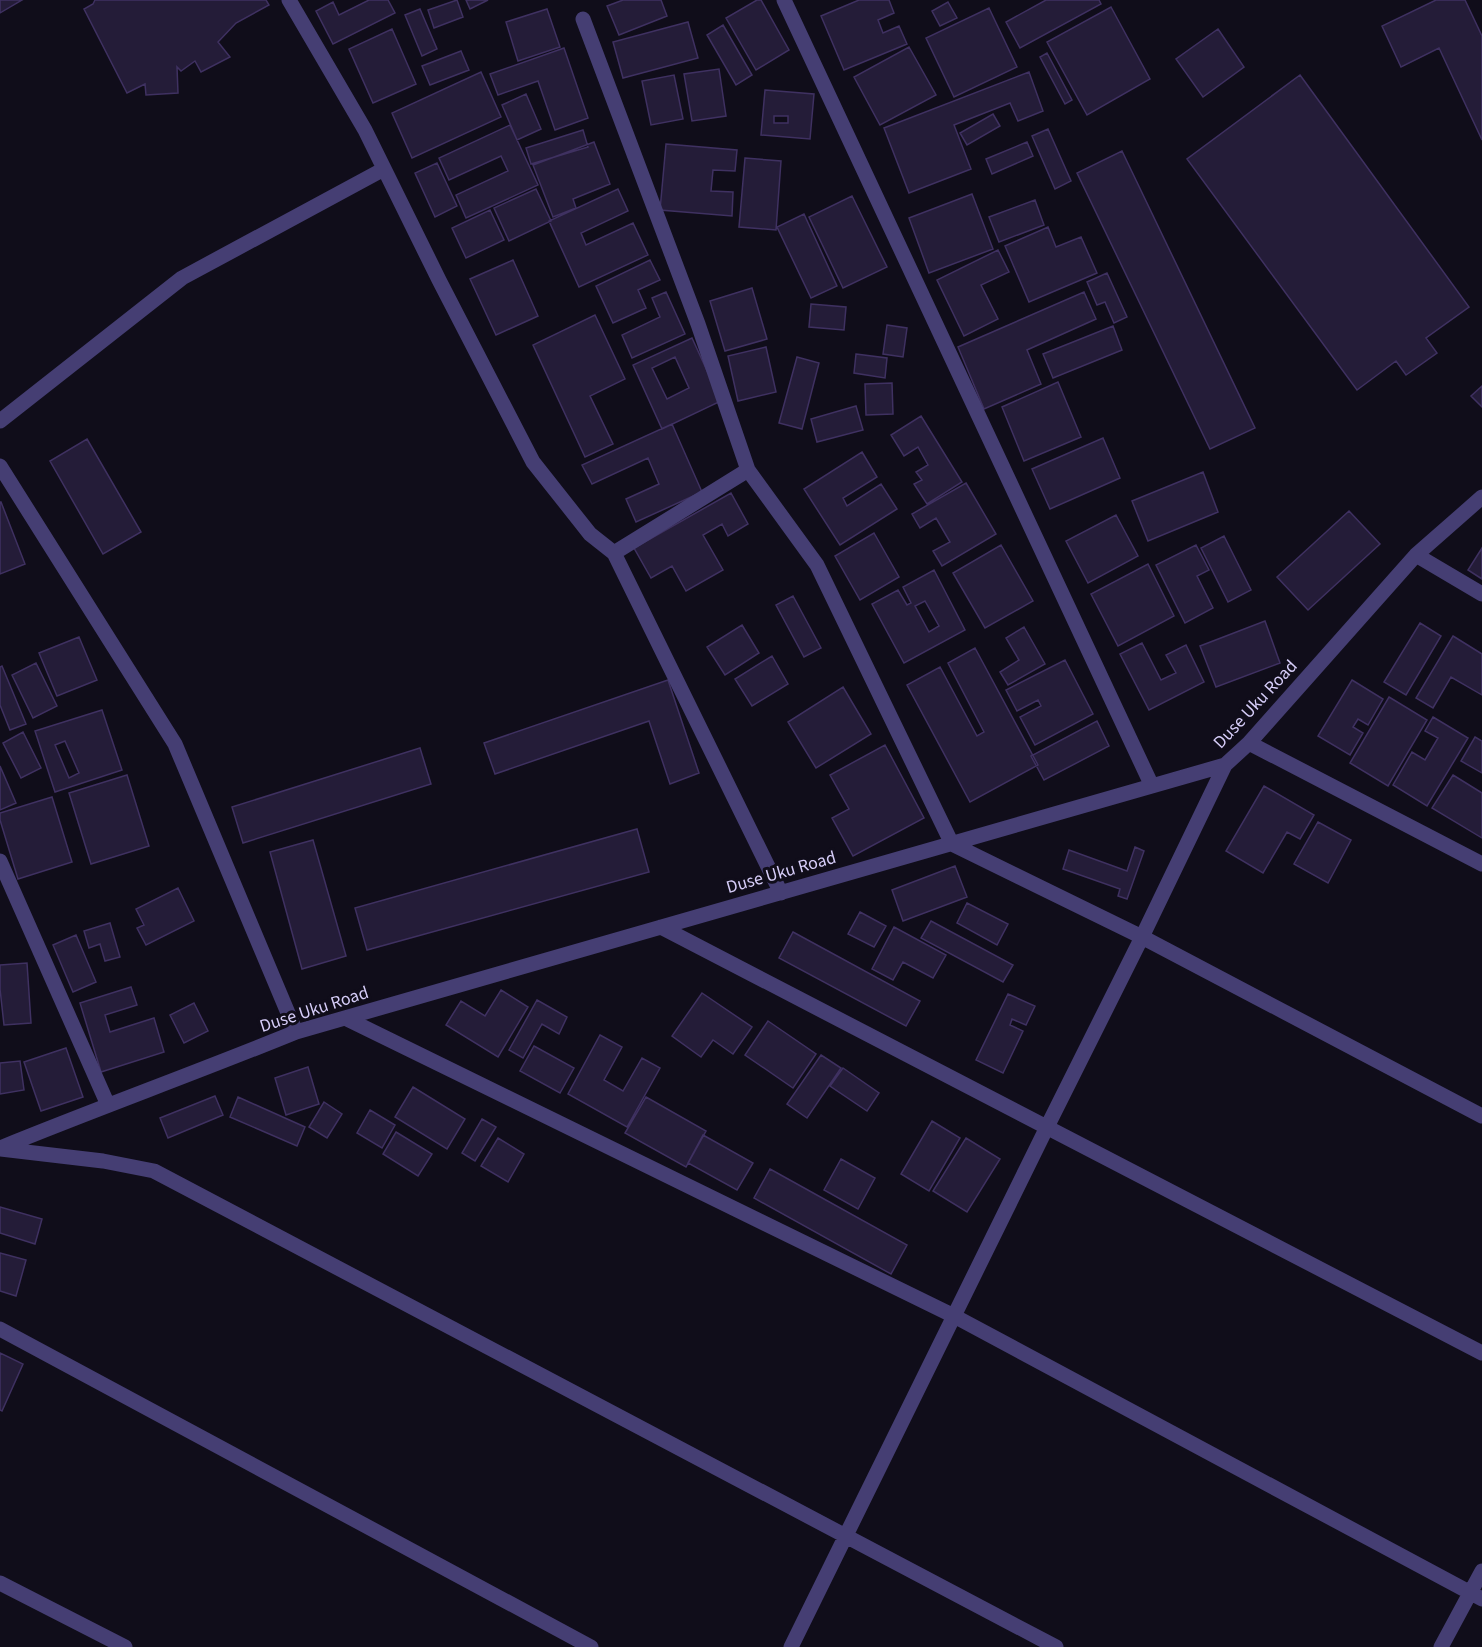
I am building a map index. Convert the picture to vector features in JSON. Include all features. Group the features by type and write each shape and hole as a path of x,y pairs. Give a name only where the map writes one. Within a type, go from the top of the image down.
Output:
{"street":[{"path":"289,0 365,130 534,462 590,534 614,553 781,893"},
{"path":"784,0 1152,786"},
{"path":"582,19 698,324 748,470 817,565 952,843 1143,937 1482,1116"},
{"path":"0,421 182,278 384,169"},
{"path":"0,466 175,744 296,1032"},
{"path":"614,553 748,470"},
{"name":"Duse Uku Road","path":"0,1149 296,1032 1225,765 1249,742 1416,555 1482,497"},
{"path":"1416,555 1482,594"},
{"path":"1249,742 1482,864"},
{"path":"791,1647 1047,1126 1143,937 1225,765"},
{"path":"0,861 108,1105"},
{"path":"661,927 1482,1353"},
{"path":"345,1018 954,1316 1476,1596"},
{"path":"0,1149 103,1161 154,1172 1056,1647"},
{"path":"0,1329 591,1647"},
{"path":"1441,1647 1476,1596 1482,1571"},
{"path":"0,1583 118,1645"}],"building":[{"path":"0,0 22,0 0,13"},
{"path":"95,0 266,0 269,5 236,23 218,42 230,57 201,72 195,61 181,71 177,67 178,93 146,95 145,84 127,93 84,9 93,4"},
{"path":"369,0 388,0 395,13 333,44 316,11 333,2 339,15"},
{"path":"457,0 463,17 434,28 428,10"},
{"path":"466,0 488,0 470,9"},
{"path":"623,0 661,0 667,16 619,35 607,6"},
{"path":"757,0 761,0 789,50 756,70 726,18"},
{"path":"859,0 889,0 894,13 878,20 883,33 899,26 907,44 844,70 821,16"},
{"path":"1046,0 1099,0 1101,4 1020,48 1006,22"},
{"path":"1436,0 1465,0 1482,36 1482,140 1439,48 1401,67 1382,26"},
{"path":"948,2 957,18 940,26 932,11"},
{"path":"1111,7 1150,79 1087,115 1047,42"},
{"path":"989,8 1017,67 954,97 926,38"},
{"path":"420,9 437,49 422,56 405,15"},
{"path":"547,9 560,47 518,61 506,22"},
{"path":"688,22 698,58 623,78 613,42"},
{"path":"723,25 752,75 736,85 707,35"},
{"path":"392,29 416,84 373,103 349,49"},
{"path":"1218,29 1244,67 1203,97 1176,59"},
{"path":"909,47 936,95 880,125 854,77"},
{"path":"564,48 588,118 555,130 538,81 498,95 490,74"},
{"path":"461,51 469,70 430,85 422,66"},
{"path":"1047,53 1072,100 1065,104 1040,57"},
{"path":"719,69 726,116 692,121 684,74"},
{"path":"481,72 501,117 412,158 392,113"},
{"path":"1029,72 1043,111 1018,121 1010,103 954,125 971,169 909,193 884,128"},
{"path":"674,75 683,119 651,125 642,81"},
{"path":"1300,75 1469,307 1426,338 1437,353 1406,375 1396,361 1357,390 1187,159"},
{"path":"765,90 814,94 810,139 761,135","holes":["774,116 788,116 788,123 774,123"]},
{"path":"526,94 541,129 517,140 502,105"},
{"path":"993,114 1000,126 967,145 960,133"},
{"path":"510,125 538,185 466,218 456,195 508,171 501,156 449,180 439,158"},
{"path":"1048,129 1071,181 1055,189 1032,136"},
{"path":"583,130 588,147 531,164 526,148"},
{"path":"594,142 610,184 573,199 576,208 553,217 533,165"},
{"path":"1027,142 1033,156 992,174 986,159"},
{"path":"666,144 737,150 735,171 713,170 711,191 733,192 732,216 660,210"},
{"path":"1122,151 1255,428 1210,449 1077,173"},
{"path":"745,158 781,161 776,230 739,227"},
{"path":"437,163 457,206 435,217 415,173"},
{"path":"536,189 551,221 509,241 494,208"},
{"path":"618,189 628,211 581,233 586,245 633,223 648,255 579,287 549,221"},
{"path":"972,194 993,249 929,273 909,218"},
{"path":"852,196 887,267 843,288 809,217"},
{"path":"1035,200 1044,225 999,242 989,217"},
{"path":"490,210 504,240 466,258 452,228"},
{"path":"804,214 837,286 811,298 777,227"},
{"path":"1048,227 1056,247 1081,237 1097,273 1029,302 1005,246"},
{"path":"998,250 1009,272 981,285 998,319 964,336 937,280"},
{"path":"513,260 538,316 496,335 470,279"},
{"path":"650,260 660,280 638,290 646,308 613,323 596,286"},
{"path":"1107,273 1127,317 1114,323 1105,302 1097,305 1087,282"},
{"path":"752,288 767,339 725,351 710,301"},
{"path":"666,292 685,334 632,358 622,335 660,317 652,298"},
{"path":"1084,292 1096,319 1027,350 1041,384 984,409 958,347"},
{"path":"811,304 846,307 844,330 809,327"},
{"path":"595,315 625,379 590,396 613,444 585,457 533,345"},
{"path":"887,325 907,328 903,357 883,354"},
{"path":"1113,326 1122,350 1053,378 1043,354"},
{"path":"692,338 721,401 662,429 633,365","holes":["675,357 689,388 667,399 652,368"]},
{"path":"766,347 776,392 738,401 728,356"},
{"path":"856,354 887,358 885,378 854,373"},
{"path":"797,357 819,363 802,429 779,423"},
{"path":"1058,382 1081,437 1024,461 1002,407"},
{"path":"892,383 893,414 866,415 865,384"},
{"path":"1482,386 1482,407 1471,396"},
{"path":"856,406 863,430 817,442 811,419"},
{"path":"921,416 962,482 927,504 914,484 922,480 916,472 928,465 918,447 904,456 891,435"},
{"path":"672,424 702,492 636,522 626,499 659,484 648,458 592,484 582,465"},
{"path":"1103,438 1120,478 1050,509 1032,469"},
{"path":"87,439 141,532 103,554 50,461"},
{"path":"862,452 877,477 843,498 847,506 881,484 897,509 840,545 804,489"},
{"path":"1203,472 1218,512 1148,541 1132,501"},
{"path":"966,483 996,534 942,566 933,551 950,542 936,518 920,528 912,514"},
{"path":"731,493 748,524 728,536 722,524 703,535 723,570 686,591 672,566 651,578 634,548"},
{"path":"0,502 25,564 0,574"},
{"path":"1349,511 1380,544 1308,610 1277,577"},
{"path":"1116,515 1138,556 1088,583 1066,541"},
{"path":"874,533 899,577 860,600 835,556"},
{"path":"1224,536 1251,590 1228,602 1201,548"},
{"path":"1001,545 1033,601 985,628 953,573"},
{"path":"1196,545 1209,570 1197,576 1213,608 1185,623 1156,565"},
{"path":"1482,548 1482,579 1468,570"},
{"path":"1148,564 1174,616 1118,646 1091,594"},
{"path":"934,570 965,630 904,663 872,604 898,590 907,605 911,603 903,587","holes":["925,601 939,626 929,632 915,606"]},
{"path":"793,596 821,648 804,657 776,605"},
{"path":"1265,621 1280,663 1216,687 1200,646"},
{"path":"1420,623 1441,636 1406,695 1384,682"},
{"path":"742,625 759,653 725,675 707,647"},
{"path":"1024,627 1045,664 1008,685 1000,672 1019,660 1006,638"},
{"path":"1453,636 1482,654 1482,695 1451,677 1433,708 1416,698"},
{"path":"79,637 97,680 57,696 39,653"},
{"path":"1142,643 1161,680 1176,673 1166,655 1186,645 1204,682 1149,710 1120,654"},
{"path":"975,648 1038,765 970,802 907,685 940,667 977,736 984,732 948,663"},
{"path":"772,656 788,684 752,706 735,679"},
{"path":"1065,660 1093,714 1035,745 1020,717 1041,706 1038,700 1017,711 1006,690"},
{"path":"36,663 57,706 33,718 12,675"},
{"path":"2,666 26,724 10,730 0,705 0,667"},
{"path":"668,680 699,773 670,784 649,721 495,774 484,743"},
{"path":"1352,680 1383,699 1368,725 1358,719 1353,727 1363,733 1350,755 1318,736"},
{"path":"843,687 871,734 816,768 788,722"},
{"path":"1389,697 1427,720 1388,786 1350,763"},
{"path":"102,710 122,770 55,792 35,731","holes":["65,741 79,773 69,778 55,745"]},
{"path":"1433,717 1468,738 1427,806 1393,785 1412,752 1425,760 1438,738 1425,731"},
{"path":"1097,721 1109,746 1044,780 1031,756"},
{"path":"23,732 41,768 21,778 3,743"},
{"path":"1475,737 1482,741 1482,773 1461,761"},
{"path":"885,745 924,818 853,856 832,818 849,809 830,775"},
{"path":"420,748 431,784 243,843 232,807"},
{"path":"0,766 16,803 0,810"},
{"path":"127,775 149,846 91,864 69,793"},
{"path":"1453,775 1482,793 1482,838 1432,808"},
{"path":"1264,786 1314,815 1300,839 1287,832 1263,873 1226,851"},
{"path":"52,797 72,862 18,879 0,820 0,813"},
{"path":"1318,822 1351,840 1328,883 1294,864"},
{"path":"637,829 649,872 367,950 355,908"},
{"path":"313,840 346,956 302,969 270,852"},
{"path":"1135,847 1144,851 1127,899 1118,896 1120,889 1063,869 1069,850 1127,871"},
{"path":"955,866 967,897 903,921 892,890"},
{"path":"178,888 194,921 146,945 137,928 144,925 136,909"},
{"path":"967,903 1008,924 997,945 957,923"},
{"path":"860,912 886,926 874,947 848,934"},
{"path":"931,921 1013,965 1003,982 921,938"},
{"path":"110,923 120,957 105,961 100,944 89,948 84,931"},
{"path":"894,927 946,955 933,978 903,962 893,980 872,969"},
{"path":"793,932 920,1001 906,1026 779,958"},
{"path":"76,935 96,982 73,992 53,945"},
{"path":"27,963 31,1023 4,1025 0,965"},
{"path":"131,987 137,1005 105,1015 110,1032 154,1018 164,1052 101,1072 80,1003"},
{"path":"501,990 528,1007 498,1057 446,1025 461,1001 485,1016"},
{"path":"702,993 752,1027 733,1054 713,1040 701,1057 672,1036"},
{"path":"1008,994 1035,1006 1026,1025 1012,1019 1010,1025 1023,1031 1003,1073 976,1060"},
{"path":"537,1000 567,1017 559,1034 542,1024 523,1058 509,1050"},
{"path":"194,1003 208,1031 184,1043 170,1015"},
{"path":"768,1021 816,1054 793,1088 745,1055"},
{"path":"600,1035 622,1047 604,1080 623,1091 642,1058 660,1068 627,1127 568,1094"},
{"path":"534,1046 574,1068 560,1093 520,1071"},
{"path":"66,1048 83,1097 41,1111 24,1062"},
{"path":"821,1055 841,1068 807,1118 787,1104"},
{"path":"20,1061 24,1090 0,1094 0,1063"},
{"path":"308,1067 319,1104 286,1115 275,1078"},
{"path":"843,1068 879,1093 867,1111 830,1086"},
{"path":"413,1087 465,1119 447,1149 395,1117"},
{"path":"215,1096 223,1115 168,1138 160,1118"},
{"path":"238,1097 305,1127 297,1146 230,1117"},
{"path":"646,1097 706,1131 686,1167 625,1133"},
{"path":"324,1102 342,1114 327,1138 309,1127"},
{"path":"370,1110 395,1125 382,1148 357,1133"},
{"path":"482,1119 496,1127 475,1161 462,1153"},
{"path":"932,1121 960,1138 929,1191 901,1174"},
{"path":"396,1132 432,1154 418,1176 383,1154"},
{"path":"703,1135 753,1163 737,1190 688,1163"},
{"path":"498,1138 524,1154 508,1182 481,1166"},
{"path":"966,1138 1000,1159 967,1212 933,1191"},
{"path":"841,1159 875,1178 858,1209 824,1190"},
{"path":"770,1169 907,1245 891,1274 754,1198"},
{"path":"0,1207 42,1219 35,1244 0,1233"},
{"path":"0,1253 26,1260 16,1296 0,1291"},
{"path":"0,1353 23,1364 2,1411 0,1410"}]}
